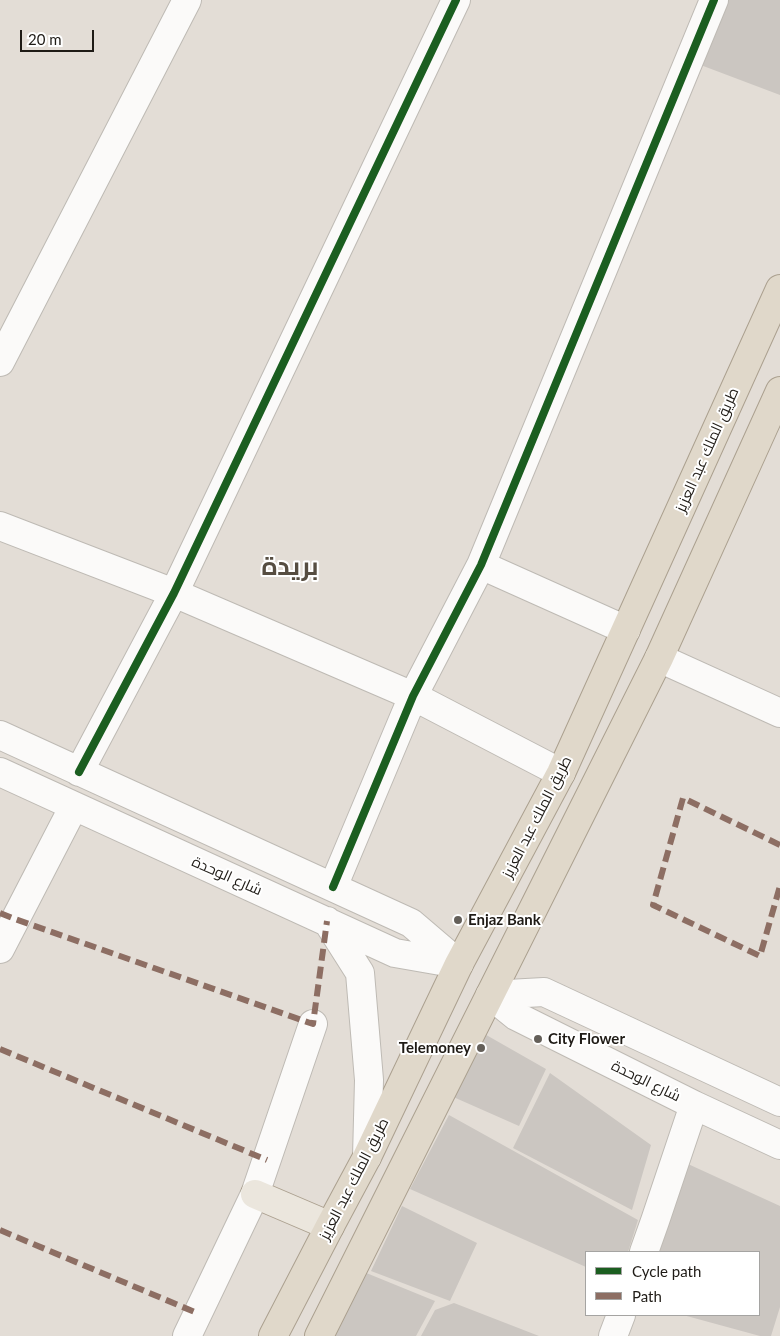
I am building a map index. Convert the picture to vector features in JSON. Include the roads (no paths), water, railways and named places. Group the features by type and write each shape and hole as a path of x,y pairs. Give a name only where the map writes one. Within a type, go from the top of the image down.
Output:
{"highway":[{"name":"طريق الملك عبد العزيز","path":"273,1336 367,1157 460,964 561,773 780,289"},
{"path":"319,1336 659,658 780,391"}],"main road":[{"path":"255,1194 330,1226"}],"street":[{"path":"0,362 187,0"},
{"path":"79,772 174,593 456,0"},
{"path":"333,888 413,696 481,565 714,0"},
{"path":"0,526 174,593 413,696 561,773"},
{"path":"481,565 626,630"},
{"path":"659,658 780,713"},
{"path":"0,735 411,923 460,964"},
{"name":"شارع الوحدة","path":"0,772 395,953 460,964"},
{"path":"0,949 74,806"},
{"path":"326,921 360,973 370,1080 367,1157"},
{"path":"490,995 544,992 780,1102"},
{"name":"شارع الوحدة","path":"490,995 516,1016 780,1145"},
{"path":"186,1336 255,1194 312,1024"},
{"path":"644,1251 694,1104"},
{"path":"613,1336 620,1316"}],"place":[{"name":"Enjaz Bank","path":"458,920"},
{"name":"City Flower","path":"538,1039"},
{"name":"Telemoney","path":"481,1048"}],"district":[{"name":"بريدة","path":"290,567"}]}
